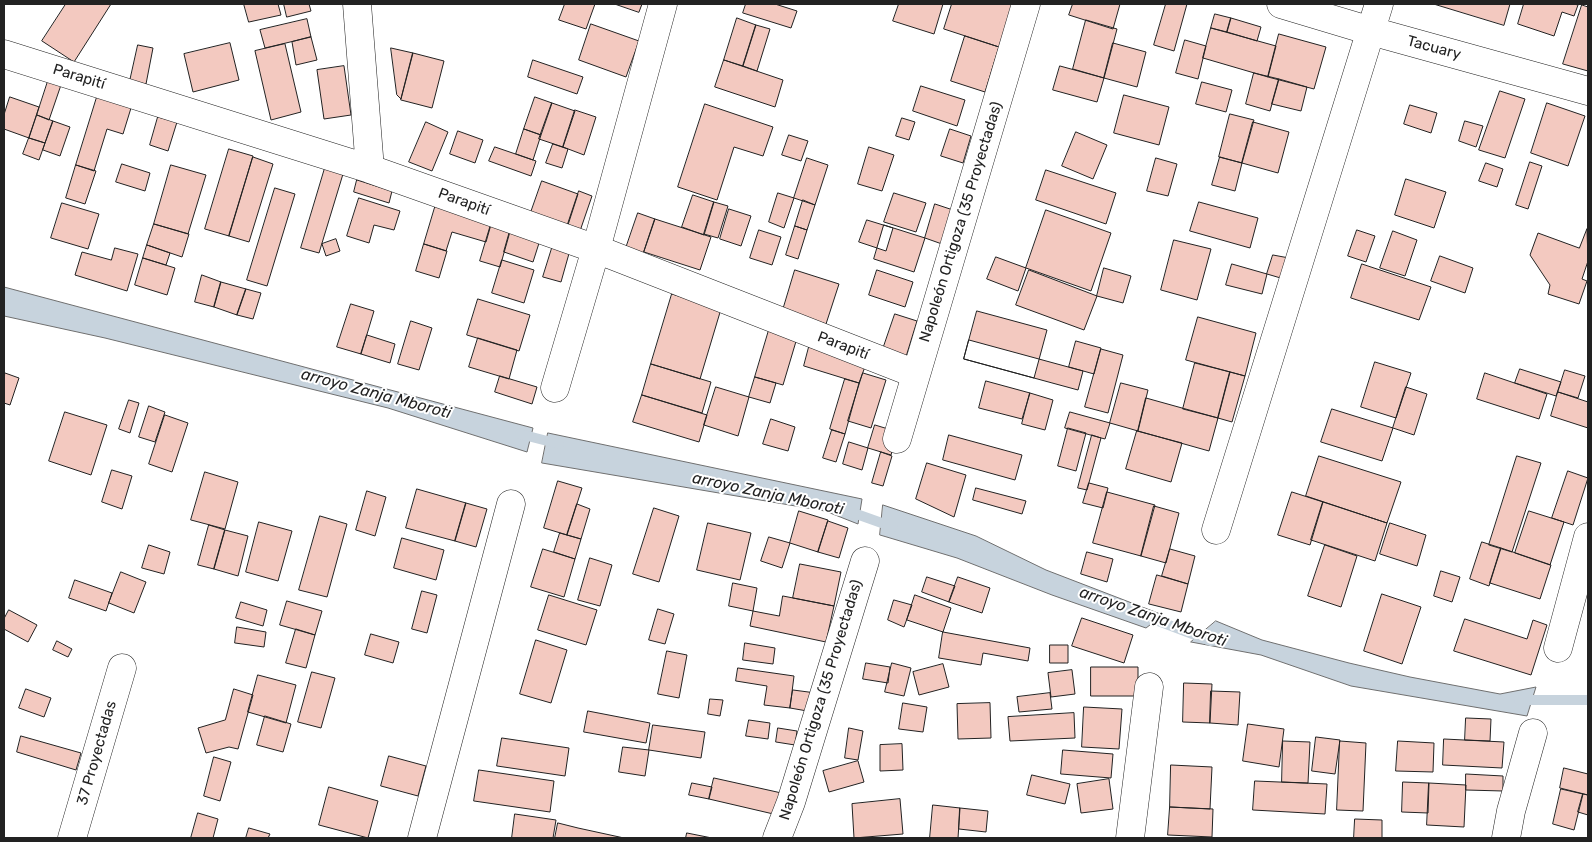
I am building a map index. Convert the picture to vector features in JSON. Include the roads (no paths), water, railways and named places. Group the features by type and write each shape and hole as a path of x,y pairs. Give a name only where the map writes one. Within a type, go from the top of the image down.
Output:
{"street":[{"path":"357,4 370,169"},
{"path":"555,388 596,249 663,4"},
{"name":"Napoleón Ortigoza (35 Proyectadas)","path":"897,439 1026,4"},
{"name":"Tacuary","path":"1281,4 1588,91"},
{"path":"1216,530 1379,4"},
{"name":"Parapití","path":"4,54 370,169 596,249 916,374"},
{"path":"422,838 511,504"},
{"path":"1558,648 1588,537"},
{"name":"Napoleón Ortigoza (35 Proyectadas)","path":"777,838 791,802 865,561"},
{"name":"37 Proyectadas","path":"72,838 122,668"},
{"path":"1130,838 1149,687"},
{"path":"1506,838 1511,810 1533,733"}],"water":[{"path":"4,287 533,428 527,452 388,408 105,338 4,316"},
{"path":"548,433 862,499 858,524 825,511 542,463"},
{"path":"883,505 976,536 1046,570 1163,615 1146,628 1052,595 957,558 880,535"},
{"path":"1216,621 1262,640 1410,677 1500,694 1536,687 1527,716 1351,686 1261,655 1191,642"}],"waterway":[{"name":"arroyo Zanja Mboroti","path":"520,434 559,444"},
{"name":"arroyo Zanja Mboroti","path":"848,511 893,527"},
{"name":"arroyo Zanja Mboroti","path":"1145,616 1211,641"},
{"name":"arroyo Zanja Mboroti","path":"1519,700 1588,700"}]}
